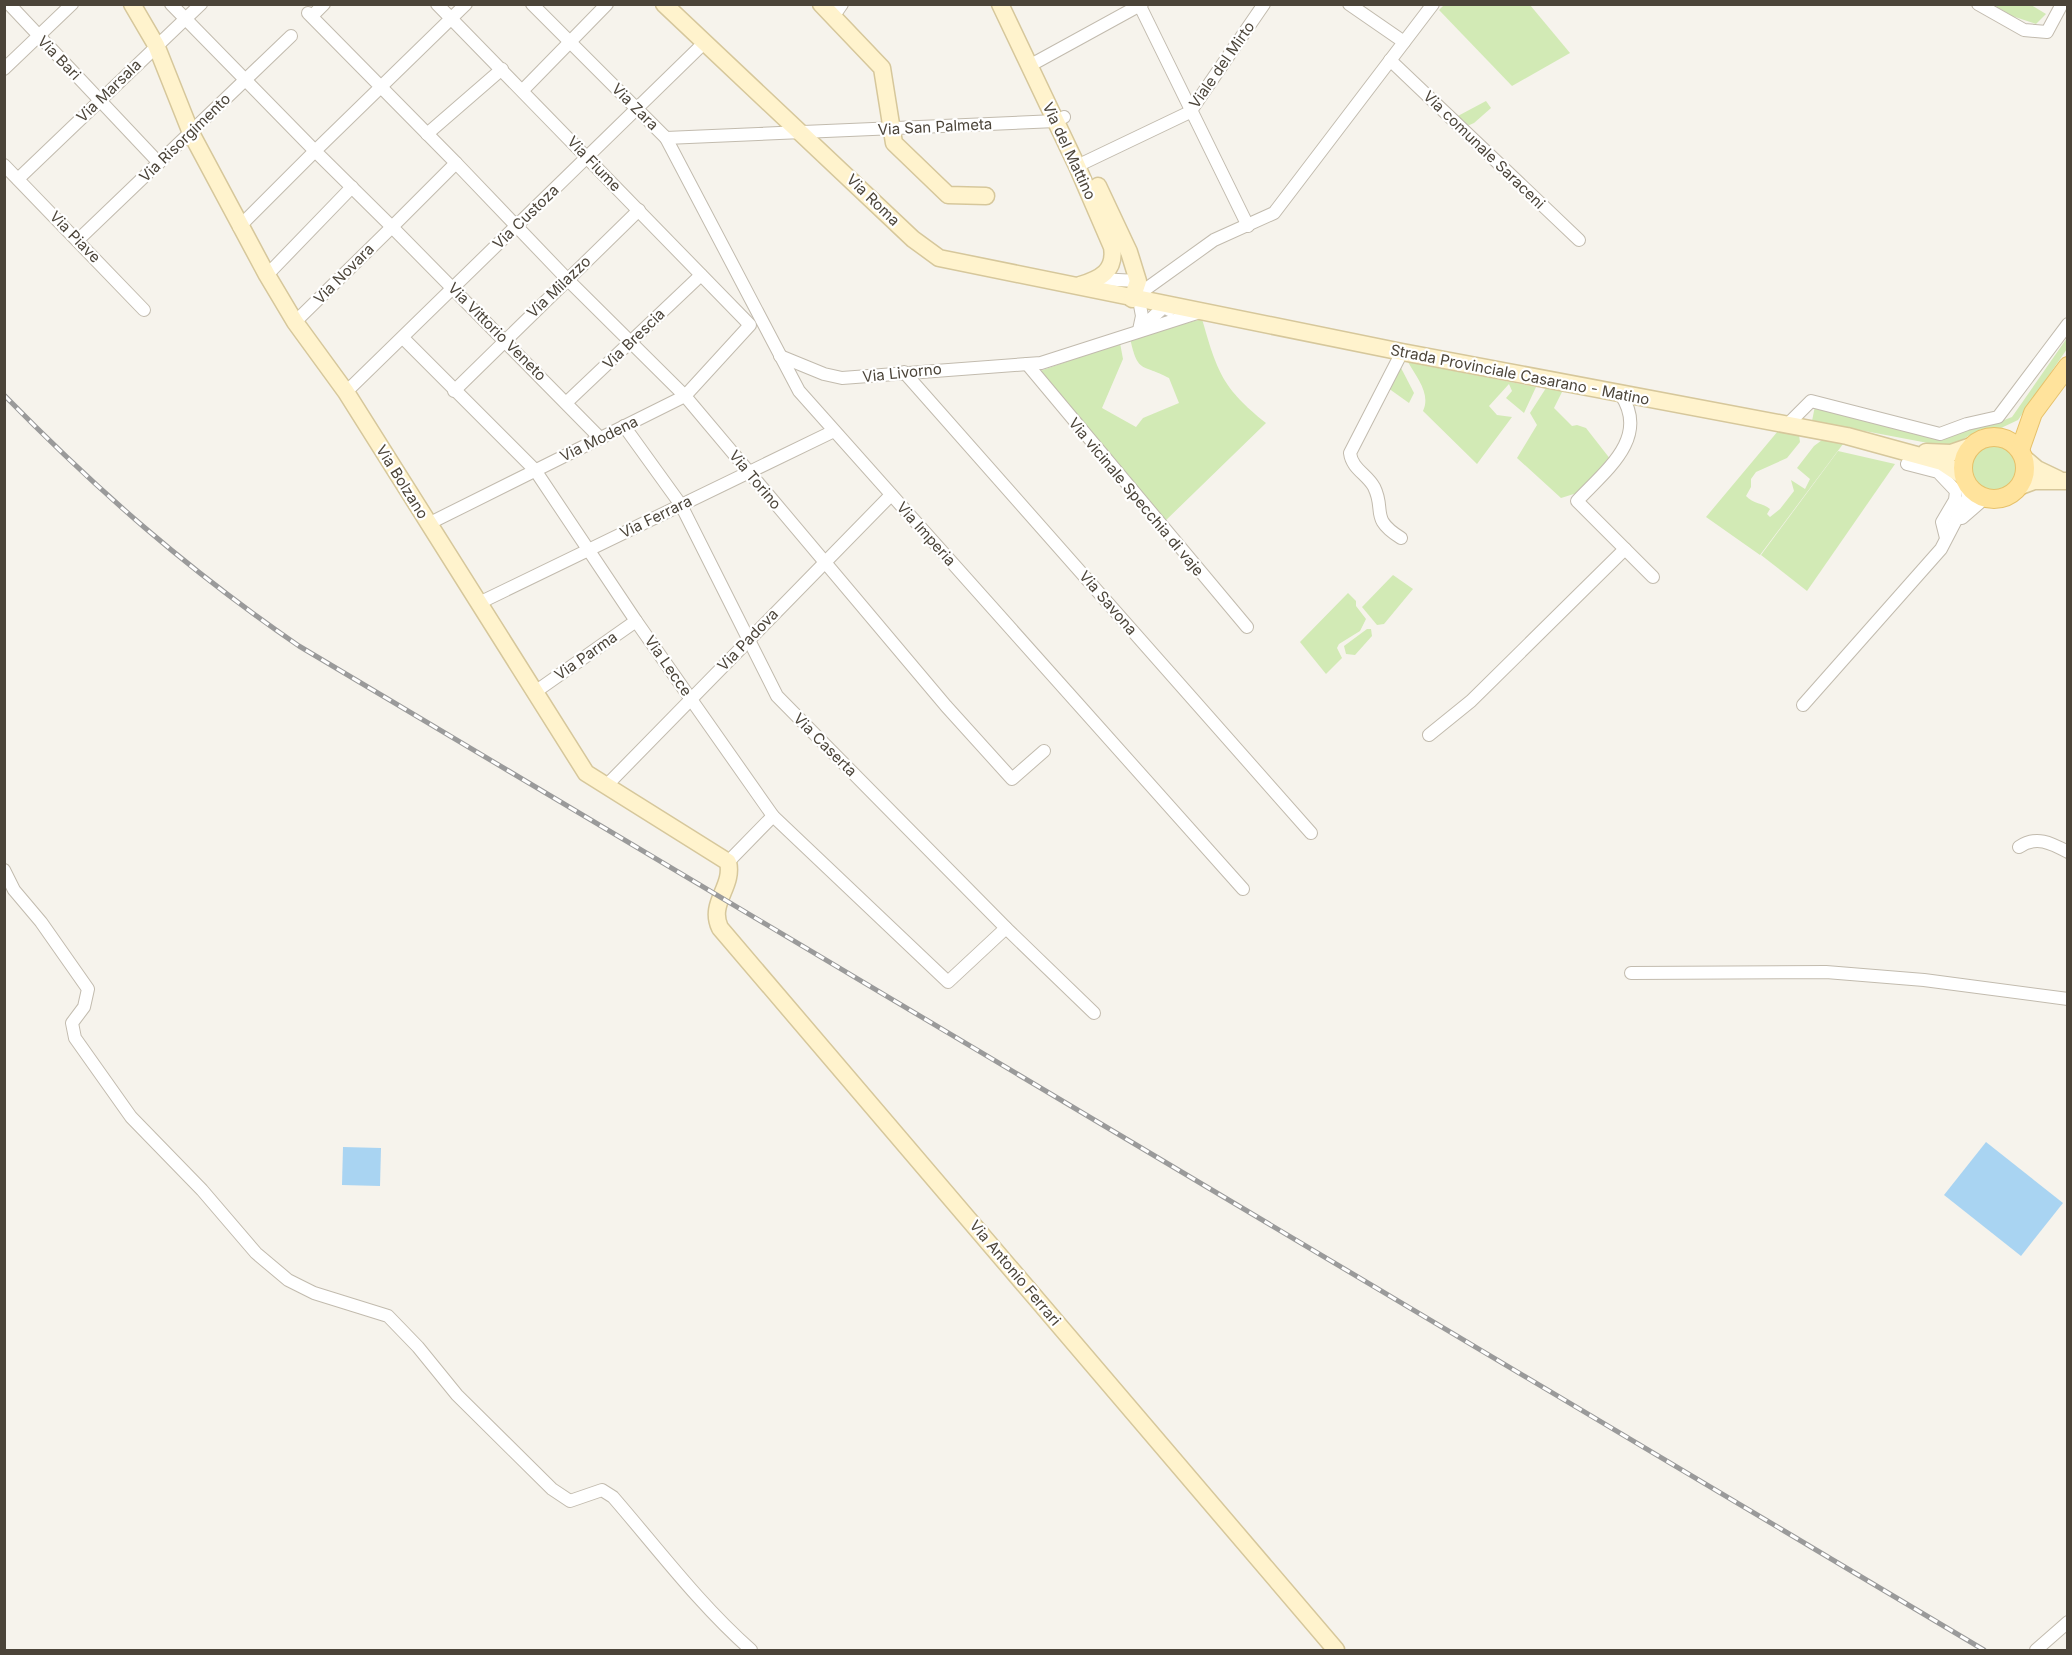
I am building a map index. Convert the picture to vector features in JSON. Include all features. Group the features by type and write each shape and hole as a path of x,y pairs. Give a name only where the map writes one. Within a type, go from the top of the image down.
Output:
{"main road":[{"path":"1985,498 2003,498 2019,488 2025,473 2022,454 2033,413 2067,366"},
{"name":"Strada Provinciale Casarano - Matino","path":"1971,446 1988,436 1998,436 2013,430 2033,413"},
{"path":"1998,436 2007,439 2022,454"},
{"path":"1965,480 1962,465 1971,446"},
{"name":"Strada Provinciale Casarano - Matino","path":"1965,480 1985,498"}],"street":[{"name":"Via Bari","path":"9,4 159,163"},
{"path":"4,69 72,4"},
{"name":"Via Bolzano","path":"132,4 156,45 191,133 239,227 267,275 296,322 346,392 586,774 728,862"},
{"path":"171,4 315,151"},
{"name":"Via Marsala","path":"18,179 201,4"},
{"path":"324,4 310,15 380,87"},
{"name":"Via Fiume","path":"437,4 750,325"},
{"path":"239,227 466,4"},
{"name":"Via Zara","path":"532,4 666,138 804,134"},
{"path":"523,90 607,4"},
{"name":"Via Roma","path":"664,4 913,239 939,258 1080,285 1136,299"},
{"path":"821,4 837,11 882,68 894,143 948,195 986,196"},
{"name":"Via del Mattino","path":"1000,4 1034,64 1082,164 1130,252 1138,281"},
{"name":"Via del Mattino","path":"1011,4 1034,64"},
{"name":"Viale del Mirto","path":"1082,164 1190,112 1264,4"},
{"path":"1349,4 1404,42"},
{"path":"1136,299 1214,240 1274,213 1433,4"},
{"path":"1978,4 2024,30 2047,32 2062,4"},
{"path":"1034,64 1140,5 1190,112 1248,226"},
{"name":"Via Risorgimento","path":"78,240 291,36"},
{"name":"Via Custoza","path":"346,392 705,42"},
{"name":"Via comunale Saraceni","path":"1390,60 1579,240"},
{"path":"427,134 502,69"},
{"name":"Via Torino","path":"380,87 685,396 945,706 1012,779 1044,751"},
{"name":"Via San Palmeta","path":"804,134 1060,119"},
{"name":"Via Imperia","path":"666,138 799,392 1243,889"},
{"name":"Via Vittorio Veneto","path":"315,151 505,339 600,438"},
{"name":"Via Novara","path":"296,322 456,163"},
{"name":"Via del Mattino","path":"1082,164 1112,247 1113,260 1109,269 1098,279"},
{"name":"Via Piave","path":"4,165 144,310"},
{"path":"267,275 352,187"},
{"name":"Via Milazzo","path":"454,391 639,210"},
{"name":"Via Brescia","path":"567,402 701,275"},
{"path":"1080,285 1098,279 1138,281 1136,299 1143,316 1138,331"},
{"name":"Strada Provinciale Casarano - Matino","path":"1136,299 1621,394 1788,424 1907,457 1942,462 1965,480"},
{"path":"1138,331 1166,305 1170,313 1159,325"},
{"name":"Via Livorno","path":"780,356 816,371 842,378 1028,364 1065,356 1200,312"},
{"path":"1788,424 1811,401 1940,434 1967,424 1998,417 2067,324"},
{"name":"Via Modena","path":"428,524 685,396 750,325"},
{"name":"Via Lecce","path":"403,338 536,470 636,621 773,816 948,982 1006,928"},
{"path":"1401,538 1389,531 1381,520 1373,484 1351,462 1350,453 1402,352"},
{"name":"Via vicinale Specchia di vaje","path":"1028,364 1247,627"},
{"name":"Via Savona","path":"904,372 1311,833"},
{"path":"1621,394 1629,407 1631,433 1625,448 1577,501 1653,577"},
{"name":"Via Caserta","path":"624,426 681,505 777,696 1006,928 1094,1013"},
{"name":"Via Ferrara","path":"479,603 834,430"},
{"name":"Strada Provinciale Casarano - Matino","path":"1907,457 1951,453 1971,446"},
{"path":"2022,454 2037,470 2063,480"},
{"path":"1907,457 1938,472 1956,491 1955,501 1942,522 1949,534"},
{"path":"1803,705 1941,549 1968,497 1965,480"},
{"path":"2019,488 2034,481 2063,480"},
{"name":"Via Padova","path":"606,786 891,495"},
{"path":"1949,534 1967,512 1985,498"},
{"path":"1429,735 1472,701 1625,549"},
{"name":"Via Parma","path":"535,692 636,621"},
{"path":"728,862 773,816"},
{"path":"2019,847 2036,840 2049,842 2067,852"},
{"name":"Via Antonio Ferrari","path":"728,862 728,881 715,913 720,928 1333,1647"},
{"path":"4,870 14,890 41,922 88,989 84,1007 72,1023 75,1038 131,1117 202,1190 256,1253 288,1280 314,1293 388,1316 418,1347 457,1395 552,1489 570,1501 602,1490 613,1497 683,1581 725,1627 751,1650"},
{"path":"1631,973 1826,972 1924,980 2067,999"},
{"path":"2036,1650 2067,1622"}],"green space":[{"path":"1444,5 1530,5 1570,53 1512,86 1439,10"},
{"path":"1994,5 2031,5 2046,14 2036,24 2012,16"},
{"path":"1486,101 1491,108 1474,123 1465,127 1456,117"},
{"path":"1202,319 1217,366 1223,377 1251,411 1266,423 1162,524 1040,371 1120,343 1123,359 1102,408 1136,427 1143,418 1179,403 1169,378 1139,363 1130,338"},
{"path":"2067,338 2067,349 2018,420 2001,428 1981,429 1949,447 1812,421 1815,406 1942,439 1977,425 1999,422 2012,417"},
{"path":"1408,362 1536,387 1524,413 1506,398 1512,391 1509,384 1489,406 1497,415 1512,417 1477,464 1423,411 1424,392"},
{"path":"1400,366 1414,393 1409,403 1388,388"},
{"path":"1546,388 1563,390 1554,408 1572,426 1586,428 1611,460 1577,493 1561,498 1517,458 1537,425 1530,413"},
{"path":"1778,431 1799,435 1800,442 1787,458 1756,472 1751,479 1751,487 1746,496 1770,509 1767,514 1770,517 1780,509 1794,491 1791,480 1805,489 1810,479 1797,468 1814,446 1822,440 1843,444 1760,555 1706,517"},
{"path":"1988,442 1998,442 2011,449 2018,462 2018,472 2011,485 1998,492 1988,492 1979,488 1972,481 1968,472 1968,462 1972,453 1979,446"},
{"path":"1838,451 1895,464 1807,591 1761,555"},
{"path":"1393,575 1413,589 1384,624 1377,625 1362,607"},
{"path":"1348,593 1356,601 1356,606 1366,619 1360,631 1339,644 1337,648 1342,658 1326,674 1300,642"},
{"path":"1367,629 1371,629 1372,636 1355,655 1346,654 1344,646"}],"water":[{"path":"1986,1142 2063,1203 2021,1256 1944,1195"},
{"path":"343,1147 381,1148 380,1186 342,1185"}],"railway":[{"path":"4,395 74,464 145,528 219,588 299,646 1984,1650"}]}
